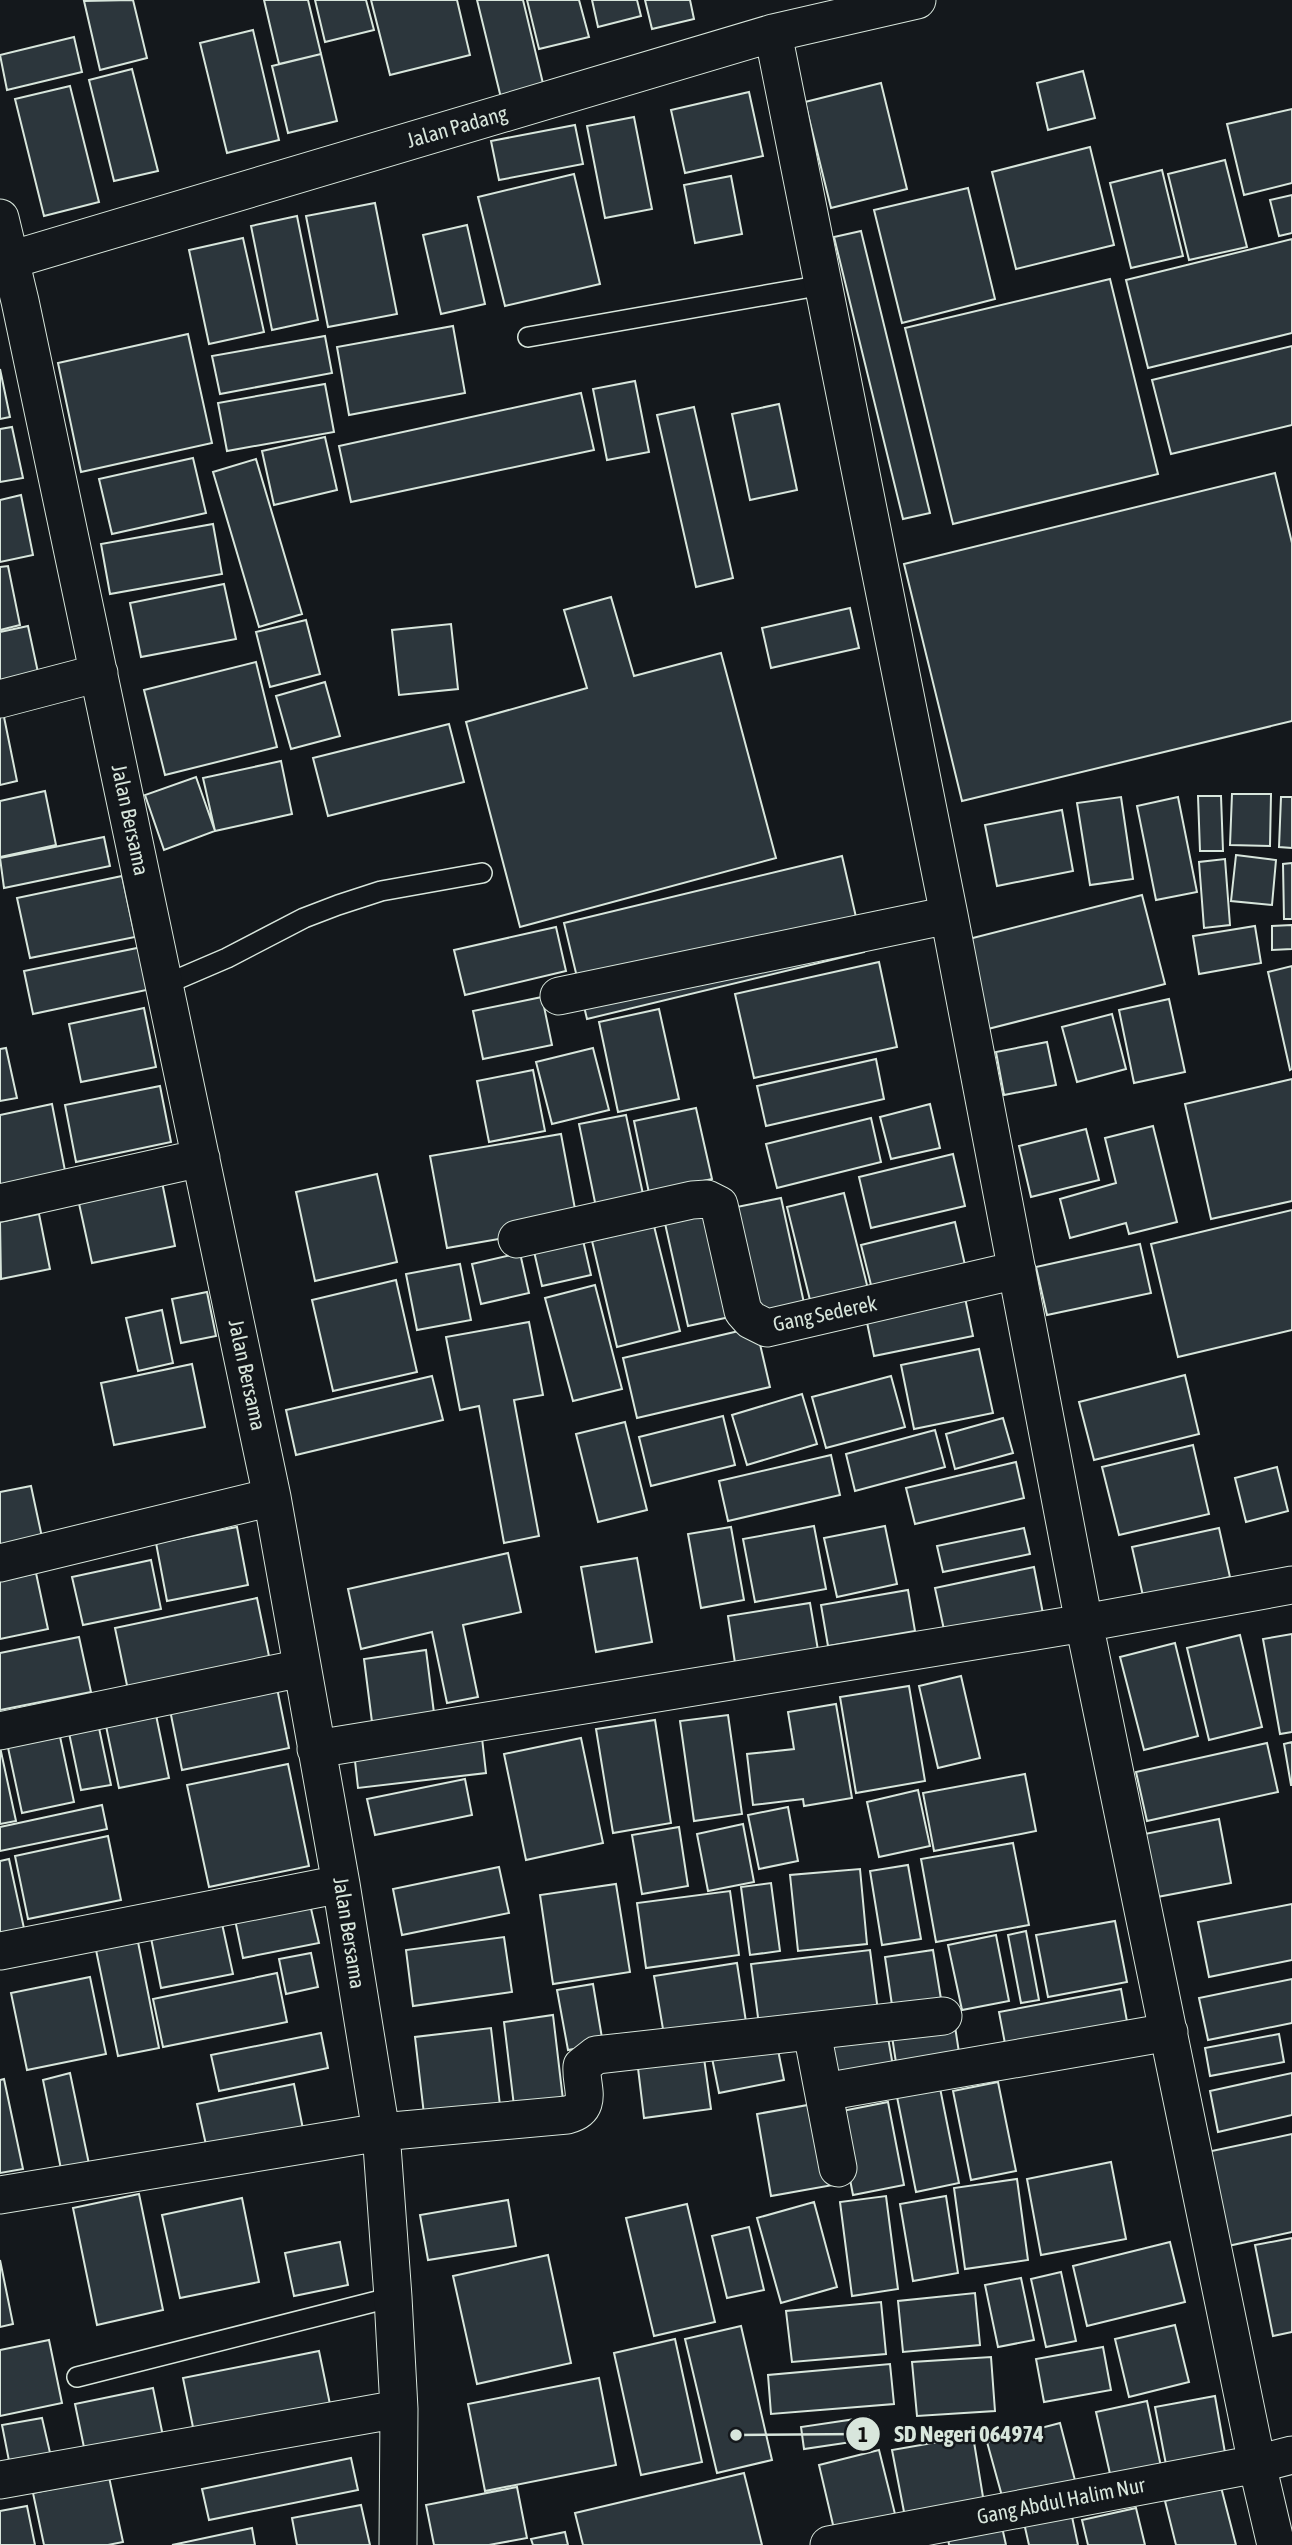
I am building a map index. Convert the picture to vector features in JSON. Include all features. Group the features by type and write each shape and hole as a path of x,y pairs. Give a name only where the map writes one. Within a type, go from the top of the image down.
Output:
{"street":[{"name":"Jalan Padang","path":"5,261 773,33 917,0"},
{"path":"773,33 949,915 1084,1623 1276,2545"},
{"name":"Jalan Bersama","path":"0,219 5,261 20,301 272,1497 341,1884 381,2132 399,2409 398,2545"},
{"path":"0,699 99,673"},
{"path":"559,996 949,915"},
{"path":"0,1203 201,1158"},
{"name":"Gang Sederek","path":"517,1239 692,1200 713,1200 719,1205 743,1311 751,1320 767,1328 1017,1270"},
{"path":"0,1563 272,1497"},
{"path":"316,1749 1084,1623 1292,1585"},
{"path":"0,1731 302,1668"},
{"path":"0,1951 341,1884"},
{"path":"0,2195 381,2132 574,2114 586,2100 582,2066 596,2055 943,2016"},
{"path":"812,2032 838,2168"},
{"path":"824,2092 1169,2032"},
{"path":"0,2480 399,2409"},
{"name":"Gang Abdul Halim Nur","path":"829,2545 1257,2464 1292,2455"}],"lane":[{"path":"528,337 823,285"},
{"path":"164,985 227,958 304,918 338,905 381,891 482,873"},
{"path":"77,2377 393,2297"}],"building":[{"path":"133,0 147,58 100,70 84,1"},
{"path":"264,0 308,0 321,54 279,64"},
{"path":"315,0 366,0 374,30 325,42"},
{"path":"371,0 457,0 470,55 390,75"},
{"path":"477,0 523,0 546,96 503,106"},
{"path":"527,0 579,0 589,37 539,49"},
{"path":"592,0 637,0 641,16 598,27"},
{"path":"645,0 690,0 694,19 652,29"},
{"path":"253,30 279,140 227,153 200,43"},
{"path":"74,37 82,72 7,90 0,55"},
{"path":"321,54 337,121 288,133 272,66"},
{"path":"132,69 158,171 114,181 89,80"},
{"path":"1083,71 1095,118 1048,130 1037,83"},
{"path":"881,83 907,189 831,208 805,102"},
{"path":"70,86 99,202 44,216 15,99"},
{"path":"749,92 763,156 685,173 671,110"},
{"path":"1292,109 1292,183 1244,195 1227,124"},
{"path":"634,117 652,209 605,218 587,126"},
{"path":"575,125 583,164 499,180 491,141"},
{"path":"1090,147 1114,245 1016,269 992,172"},
{"path":"1225,160 1247,247 1189,260 1168,174"},
{"path":"1162,170 1183,256 1131,268 1110,183"},
{"path":"574,174 600,284 505,306 478,197"},
{"path":"731,176 742,234 695,243 684,185"},
{"path":"968,188 995,299 902,323 874,210"},
{"path":"1292,195 1292,233 1279,236 1270,200"},
{"path":"375,203 397,314 328,327 306,216"},
{"path":"297,216 318,320 272,330 251,226"},
{"path":"467,225 485,304 441,314 423,235"},
{"path":"861,231 930,513 903,519 834,237"},
{"path":"243,238 264,332 209,344 189,250"},
{"path":"1292,239 1292,333 1148,368 1126,280"},
{"path":"1110,279 1158,474 953,524 905,328"},
{"path":"453,326 465,393 349,415 337,347"},
{"path":"188,334 212,443 81,472 58,363"},
{"path":"325,336 332,373 220,394 212,356"},
{"path":"1292,346 1292,425 1171,454 1152,380"},
{"path":"0,369 10,417 0,419"},
{"path":"635,381 649,452 607,460 593,389"},
{"path":"325,384 334,432 227,451 218,403"},
{"path":"581,393 594,450 351,502 339,446"},
{"path":"779,404 797,490 750,500 732,414"},
{"path":"694,407 733,578 696,587 657,415"},
{"path":"12,427 23,478 0,482 0,429"},
{"path":"325,437 337,490 274,505 262,451"},
{"path":"193,458 206,513 112,534 99,479"},
{"path":"256,459 302,614 259,627 213,472"},
{"path":"1275,473 1292,543 1292,721 962,801 904,564"},
{"path":"21,495 33,555 0,562 0,500"},
{"path":"213,524 222,574 110,594 101,544"},
{"path":"8,566 20,625 0,630 0,567"},
{"path":"224,584 236,639 141,657 130,603"},
{"path":"611,597 634,676 721,653 776,858 520,927 466,722 587,688 564,610"},
{"path":"850,608 859,648 771,668 762,628"},
{"path":"306,620 320,674 270,687 256,632"},
{"path":"451,624 458,689 399,695 392,630"},
{"path":"28,626 39,677 0,685 0,632"},
{"path":"256,662 277,747 165,775 144,690"},
{"path":"325,682 340,736 291,749 276,696"},
{"path":"0,717 4,717 17,781 0,785"},
{"path":"449,724 464,782 328,816 313,758"},
{"path":"281,761 292,814 215,831 203,778"},
{"path":"196,777 215,831 164,850 145,795"},
{"path":"45,791 56,845 0,857 0,801"},
{"path":"1232,794 1271,794 1270,846 1230,845"},
{"path":"1198,796 1221,796 1223,851 1200,851"},
{"path":"1121,797 1133,879 1090,885 1077,803"},
{"path":"1178,797 1197,892 1156,900 1137,806"},
{"path":"1281,797 1292,797 1292,848 1279,847"},
{"path":"1062,810 1073,871 997,886 985,825"},
{"path":"104,837 110,866 4,888 0,858"},
{"path":"1236,855 1276,860 1272,905 1231,901"},
{"path":"842,856 864,952 587,1019 564,923"},
{"path":"1225,859 1230,925 1204,928 1199,862"},
{"path":"1292,863 1292,919 1284,919 1283,864"},
{"path":"122,876 135,937 30,958 17,898"},
{"path":"1142,895 1165,984 984,1030 961,941"},
{"path":"1292,925 1292,949 1272,950 1272,926"},
{"path":"1255,926 1261,963 1199,974 1193,936"},
{"path":"556,927 566,971 465,995 454,950"},
{"path":"142,947 151,989 33,1014 24,971"},
{"path":"879,962 897,1047 754,1078 735,994"},
{"path":"1292,966 1292,1069 1290,1070 1268,972"},
{"path":"542,997 552,1045 483,1059 473,1011"},
{"path":"1169,999 1185,1072 1134,1083 1119,1010"},
{"path":"144,1008 156,1067 81,1082 69,1024"},
{"path":"659,1009 679,1099 618,1112 599,1022"},
{"path":"1112,1014 1126,1069 1077,1082 1062,1027"},
{"path":"1047,1042 1056,1085 1004,1095 996,1052"},
{"path":"6,1048 17,1098 0,1101 0,1049"},
{"path":"593,1048 609,1110 552,1124 536,1062"},
{"path":"876,1059 884,1099 766,1126 757,1086"},
{"path":"533,1070 545,1131 489,1142 477,1081"},
{"path":"1292,1079 1292,1201 1211,1219 1185,1104"},
{"path":"160,1086 171,1142 76,1162 65,1105"},
{"path":"52,1104 67,1181 0,1195 0,1115"},
{"path":"930,1104 940,1148 891,1159 880,1117"},
{"path":"696,1108 712,1179 649,1193 634,1121"},
{"path":"626,1115 646,1208 598,1217 579,1124"},
{"path":"871,1118 881,1162 777,1188 766,1144"},
{"path":"1153,1126 1177,1222 1129,1234 1126,1223 1070,1238 1060,1199 1116,1183 1105,1138"},
{"path":"1086,1129 1099,1180 1031,1197 1019,1146"},
{"path":"561,1134 578,1225 447,1248 430,1156"},
{"path":"953,1154 965,1206 871,1228 859,1177"},
{"path":"377,1174 397,1262 315,1281 296,1192"},
{"path":"162,1182 175,1246 92,1263 78,1199"},
{"path":"844,1193 868,1289 811,1304 787,1207"},
{"path":"781,1198 804,1303 750,1314 727,1209"},
{"path":"715,1207 739,1315 688,1326 664,1219"},
{"path":"1292,1210 1292,1330 1178,1357 1151,1244"},
{"path":"39,1214 50,1269 1,1279 0,1222"},
{"path":"955,1222 968,1278 875,1301 861,1245"},
{"path":"654,1226 680,1331 617,1347 592,1241"},
{"path":"582,1236 591,1275 542,1286 533,1247"},
{"path":"1140,1244 1151,1293 1047,1315 1036,1267"},
{"path":"520,1253 529,1293 481,1304 472,1264"},
{"path":"460,1264 471,1320 417,1330 406,1274"},
{"path":"396,1280 417,1372 333,1391 312,1300"},
{"path":"595,1285 622,1389 573,1401 545,1298"},
{"path":"207,1292 216,1336 181,1343 172,1299"},
{"path":"964,1293 973,1336 874,1356 865,1313"},
{"path":"162,1310 173,1363 138,1371 126,1318"},
{"path":"529,1322 543,1395 514,1400 539,1536 504,1543 479,1406 460,1410 446,1337"},
{"path":"756,1327 770,1387 637,1418 623,1358"},
{"path":"979,1349 993,1413 914,1429 901,1365"},
{"path":"192,1364 205,1427 114,1445 101,1383"},
{"path":"1185,1375 1199,1434 1094,1460 1079,1402"},
{"path":"432,1376 443,1420 296,1455 286,1410"},
{"path":"891,1376 905,1427 826,1448 812,1397"},
{"path":"802,1394 817,1444 747,1465 732,1415"},
{"path":"723,1416 735,1465 651,1486 639,1437"},
{"path":"1003,1418 1013,1453 955,1469 946,1434"},
{"path":"625,1422 647,1510 598,1522 576,1434"},
{"path":"935,1430 945,1467 855,1491 846,1454"},
{"path":"1193,1445 1209,1514 1119,1535 1102,1467"},
{"path":"831,1455 840,1495 728,1521 719,1481"},
{"path":"1016,1462 1024,1498 915,1524 906,1488"},
{"path":"1277,1467 1288,1511 1246,1522 1235,1478"},
{"path":"31,1486 43,1542 0,1551 0,1492"},
{"path":"814,1526 826,1589 755,1602 743,1539"},
{"path":"885,1526 897,1584 837,1597 824,1538"},
{"path":"237,1527 248,1585 167,1601 156,1543"},
{"path":"731,1527 744,1600 701,1608 688,1534"},
{"path":"1024,1528 1030,1554 943,1572 937,1546"},
{"path":"1219,1528 1230,1577 1143,1596 1132,1547"},
{"path":"508,1553 521,1612 463,1625 478,1697 447,1703 432,1632 361,1649 348,1589"},
{"path":"637,1558 652,1642 596,1652 581,1567"},
{"path":"151,1560 161,1609 83,1625 72,1577"},
{"path":"1034,1567 1044,1619 946,1639 935,1588"},
{"path":"36,1573 48,1629 0,1639 0,1581"},
{"path":"908,1590 915,1631 828,1646 821,1605"},
{"path":"257,1598 270,1661 128,1690 115,1628"},
{"path":"810,1603 818,1650 735,1663 728,1616"},
{"path":"1292,1634 1292,1732 1280,1734 1263,1639"},
{"path":"1240,1635 1262,1727 1209,1740 1187,1648"},
{"path":"79,1637 91,1692 0,1710 0,1653"},
{"path":"1175,1643 1198,1736 1144,1750 1120,1657"},
{"path":"426,1650 434,1713 372,1722 364,1659"},
{"path":"961,1676 980,1758 938,1768 919,1686"},
{"path":"276,1683 289,1748 182,1770 169,1705"},
{"path":"909,1686 925,1781 856,1793 840,1697"},
{"path":"836,1704 852,1798 804,1806 803,1799 753,1805 747,1754 794,1749 788,1712"},
{"path":"156,1715 169,1778 119,1788 106,1726"},
{"path":"728,1715 742,1814 694,1821 680,1721"},
{"path":"655,1720 671,1823 613,1833 596,1729"},
{"path":"99,1728 111,1785 81,1790 69,1733"},
{"path":"59,1732 74,1802 22,1813 7,1743"},
{"path":"482,1738 486,1773 358,1788 354,1752"},
{"path":"581,1738 603,1843 526,1860 504,1754"},
{"path":"1292,1742 1292,1785 1291,1785 1284,1744"},
{"path":"1267,1743 1278,1792 1147,1821 1136,1772"},
{"path":"0,1747 16,1821 0,1824"},
{"path":"288,1764 309,1866 209,1887 187,1785"},
{"path":"1025,1774 1036,1831 934,1851 923,1793"},
{"path":"465,1779 472,1815 375,1835 367,1799"},
{"path":"918,1790 930,1846 879,1857 867,1802"},
{"path":"102,1805 107,1829 0,1851 0,1827"},
{"path":"788,1807 798,1861 759,1869 748,1815"},
{"path":"1219,1819 1231,1883 1152,1898 1140,1835"},
{"path":"743,1824 754,1882 708,1891 697,1834"},
{"path":"679,1827 688,1886 642,1894 632,1835"},
{"path":"108,1836 121,1900 28,1919 15,1856"},
{"path":"1013,1843 1029,1925 936,1942 921,1859"},
{"path":"9,1859 25,1933 0,1938 0,1861"},
{"path":"908,1865 921,1939 882,1945 870,1871"},
{"path":"499,1867 509,1913 402,1935 393,1889"},
{"path":"860,1869 867,1944 798,1951 790,1875"},
{"path":"771,1883 780,1951 750,1955 741,1887"},
{"path":"616,1884 630,1972 553,1984 540,1895"},
{"path":"730,1891 739,1955 646,1968 637,1903"},
{"path":"309,1900 319,1943 243,1958 234,1915"},
{"path":"1292,1904 1292,1960 1209,1977 1198,1922"},
{"path":"221,1919 233,1974 161,1988 150,1933"},
{"path":"1115,1921 1127,1982 1048,1997 1036,1935"},
{"path":"1026,1931 1039,2000 1021,2003 1008,1935"},
{"path":"996,1935 1009,2001 962,2010 948,1945"},
{"path":"504,1937 512,1992 413,2006 406,1950"},
{"path":"138,1942 159,2048 118,2056 96,1950"},
{"path":"870,1950 878,2011 759,2025 751,1964"},
{"path":"933,1950 942,2005 893,2012 885,1957"},
{"path":"311,1953 318,1987 286,1994 279,1959"},
{"path":"737,1963 746,2022 664,2035 654,1976"},
{"path":"277,1973 287,2022 163,2047 153,1999"},
{"path":"90,1977 106,2054 27,2070 11,1993"},
{"path":"1292,1979 1292,2023 1208,2040 1199,1998"},
{"path":"593,1984 603,2044 568,2050 557,1990"},
{"path":"1121,1989 1129,2032 1007,2054 999,2012"},
{"path":"553,2015 563,2100 514,2106 504,2022"},
{"path":"954,2020 960,2059 897,2069 891,2030"},
{"path":"886,2026 894,2072 828,2082 820,2037"},
{"path":"491,2028 501,2114 425,2123 415,2037"},
{"path":"321,2033 328,2068 219,2091 211,2055"},
{"path":"1279,2034 1284,2062 1210,2076 1205,2048"},
{"path":"777,2045 784,2080 719,2093 712,2058"},
{"path":"704,2058 711,2109 644,2118 638,2068"},
{"path":"70,2073 89,2164 61,2169 43,2080"},
{"path":"1292,2073 1292,2115 1218,2132 1210,2091"},
{"path":"4,2079 23,2169 0,2173 0,2080"},
{"path":"998,2082 1016,2171 971,2180 953,2091"},
{"path":"294,2084 304,2134 208,2154 197,2104"},
{"path":"940,2088 959,2183 916,2192 897,2097"},
{"path":"888,2102 904,2185 853,2195 837,2112"},
{"path":"819,2103 833,2185 771,2196 757,2114"},
{"path":"1292,2134 1292,2232 1228,2246 1207,2152"},
{"path":"1111,2162 1126,2239 1041,2255 1027,2179"},
{"path":"1017,2179 1028,2260 965,2269 954,2188"},
{"path":"139,2194 163,2310 97,2325 73,2208"},
{"path":"886,2196 898,2289 852,2296 840,2202"},
{"path":"946,2196 958,2273 913,2281 900,2204"},
{"path":"242,2198 259,2282 180,2298 162,2215"},
{"path":"508,2200 516,2246 428,2260 420,2215"},
{"path":"814,2202 837,2287 781,2303 757,2218"},
{"path":"687,2204 715,2322 654,2336 626,2218"},
{"path":"749,2227 764,2290 727,2298 712,2236"},
{"path":"1292,2238 1292,2332 1273,2336 1255,2245"},
{"path":"340,2242 348,2285 294,2296 285,2253"},
{"path":"1170,2242 1185,2302 1087,2326 1073,2266"},
{"path":"548,2255 571,2363 477,2384 453,2276"},
{"path":"0,2260 13,2324 0,2327"},
{"path":"1061,2272 1076,2341 1046,2347 1031,2279"},
{"path":"1021,2278 1034,2340 998,2347 985,2285"},
{"path":"975,2293 980,2345 903,2352 898,2301"},
{"path":"881,2302 886,2354 792,2362 786,2311"},
{"path":"1175,2325 1189,2382 1129,2397 1115,2339"},
{"path":"741,2326 772,2460 717,2473 685,2339"},
{"path":"675,2339 702,2462 641,2475 614,2353"},
{"path":"49,2340 62,2403 0,2416 0,2350"},
{"path":"1103,2347 1111,2390 1044,2402 1036,2359"},
{"path":"319,2351 332,2414 196,2442 183,2378"},
{"path":"991,2357 995,2411 917,2416 912,2362"},
{"path":"890,2364 894,2404 771,2414 768,2375"},
{"path":"599,2378 616,2465 485,2491 468,2404"},
{"path":"153,2388 164,2441 86,2457 75,2404"},
{"path":"1215,2396 1227,2464 1168,2475 1155,2407"},
{"path":"1147,2401 1163,2476 1113,2487 1096,2412"},
{"path":"869,2417 872,2439 804,2449 801,2427"},
{"path":"42,2418 51,2457 10,2466 2,2425"},
{"path":"1060,2423 1077,2488 1005,2507 987,2442"},
{"path":"973,2436 984,2503 905,2517 892,2450"},
{"path":"879,2450 895,2514 834,2529 819,2465"},
{"path":"351,2458 358,2490 209,2520 202,2489"},
{"path":"744,2473 762,2545 583,2545 575,2513"},
{"path":"109,2477 123,2542 108,2545 44,2545 33,2493"},
{"path":"517,2487 527,2538 489,2545 434,2545 426,2505"},
{"path":"1221,2487 1236,2545 1176,2545 1165,2501"},
{"path":"361,2505 370,2545 297,2545 292,2518"},
{"path":"27,2506 35,2545 0,2545 0,2511"},
{"path":"1136,2508 1145,2545 1088,2545 1082,2520"},
{"path":"1071,2512 1078,2545 1029,2545 1024,2523"},
{"path":"1002,2527 1006,2545 949,2545 948,2538"},
{"path":"252,2528 255,2545 172,2545"},
{"path":"565,2532 568,2545 533,2545 531,2539"}],"place":[{"name":"SD Negeri 064974","path":"736,2435"}]}
